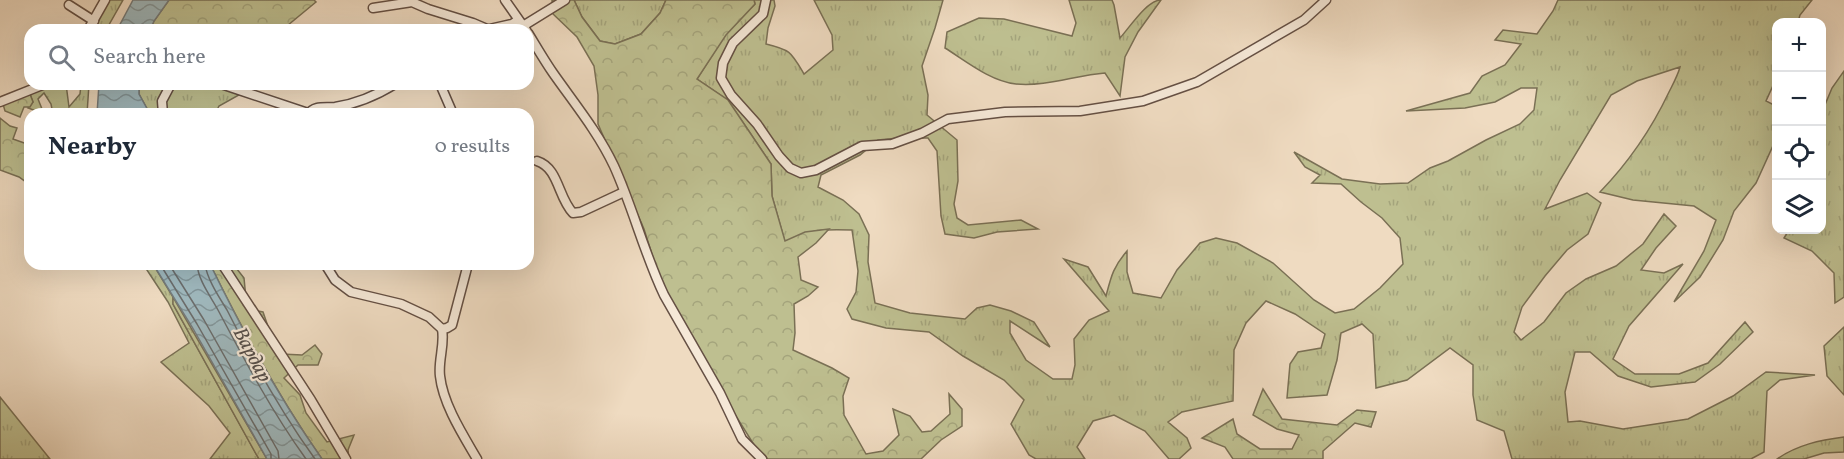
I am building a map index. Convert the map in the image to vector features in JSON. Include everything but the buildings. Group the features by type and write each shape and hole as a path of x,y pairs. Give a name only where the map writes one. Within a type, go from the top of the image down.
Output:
{"street":[{"path":"92,24 105,0"},
{"path":"505,0 522,24"},
{"path":"529,24 565,0"},
{"path":"766,0 763,14 733,43 723,63 721,78 779,156 790,168 801,173 816,170 862,146 892,144 922,133 948,118 1005,112 1080,111 1143,100 1197,82 1304,20 1326,0"},
{"path":"373,8 412,2 475,24"},
{"path":"69,5 94,21"},
{"path":"534,43 596,133 614,166 656,278 675,318 720,393 742,439 762,459"},
{"path":"0,102 30,90"},
{"path":"163,108 162,101 168,90"},
{"path":"238,90 291,108"},
{"path":"314,108 346,105 383,90"},
{"path":"443,90 450,108"},
{"path":"537,161 544,163 550,169 573,213 581,212 624,192"},
{"path":"226,270 311,400 346,459"},
{"path":"329,270 335,280 351,292 401,304 429,317 442,328 452,325 466,270"},
{"path":"442,328 443,346 439,369 442,386 456,422 477,459"}],"green space":[{"path":"105,0 123,0 109,24 91,24"},
{"path":"169,0 314,0 316,2 289,24 153,24"},
{"path":"552,0 574,0 582,17 600,41 615,44 641,34 660,13 666,0 754,0 755,4 726,35 697,79 728,100 771,164 772,196 785,241 805,232 829,229 798,257 801,280 818,287 794,304 793,350 849,378 843,396 844,415 866,454 883,451 899,435 893,409 910,416 922,432 931,431 950,414 949,394 962,409 962,426 941,440 921,459 768,459 756,448 729,405 660,280 644,229 598,124 598,95 594,66 577,37 553,14"},
{"path":"574,0 666,0 660,13 641,34 615,44 600,41 582,17"},
{"path":"754,0 774,0 775,6 766,44 789,53 804,74 833,50 832,35 814,0 943,0 922,66 928,95 927,115 957,140 958,181 954,204 957,218 968,225 1021,220 1038,229 997,232 974,238 945,234 941,216 937,151 928,138 878,140 860,155 821,175 818,187 843,200 859,214 869,235 868,262 875,303 910,313 965,319 977,308 990,305 1011,311 1034,322 1050,347 1010,321 1010,333 1026,360 1053,379 1072,379 1075,365 1074,339 1089,320 1109,311 1064,259 1088,267 1106,296 1113,272 1127,251 1127,272 1133,293 1161,298 1177,270 1200,243 1216,238 1237,243 1273,263 1314,300 1335,313 1354,309 1380,288 1403,264 1400,238 1382,218 1341,184 1312,183 1320,175 1305,167 1294,152 1342,179 1380,184 1408,183 1430,168 1520,124 1534,110 1537,88 1521,88 1495,102 1465,108 1406,111 1470,93 1482,76 1505,65 1521,44 1495,40 1503,30 1537,34 1558,0 1812,0 1799,18 1772,18 1772,88 1766,101 1772,104 1772,148 1756,183 1734,211 1723,240 1700,277 1674,302 1704,251 1716,220 1694,206 1633,200 1600,192 1630,157 1647,132 1680,67 1637,81 1611,95 1545,209 1587,193 1601,203 1588,234 1567,250 1522,307 1514,332 1521,340 1544,322 1566,293 1586,279 1616,266 1643,244 1664,214 1676,226 1656,248 1641,270 1664,273 1683,264 1629,326 1613,359 1635,374 1679,374 1708,363 1745,322 1753,332 1720,364 1695,382 1651,387 1618,376 1590,352 1575,352 1565,392 1568,422 1580,421 1623,429 1688,419 1733,396 1766,372 1815,375 1780,380 1767,391 1764,452 1751,459 1512,459 1504,431 1477,420 1473,395 1473,365 1450,348 1407,380 1376,388 1373,334 1362,324 1341,333 1337,360 1327,395 1287,398 1290,364 1298,352 1321,348 1325,334 1295,314 1266,301 1246,323 1234,350 1233,401 1182,412 1168,422 1187,438 1191,448 1179,459 1169,459 1145,431 1114,415 1093,421 1077,447 1085,459 1036,459 1029,455 1011,424 1024,400 1004,380 963,356 929,332 886,328 852,319 847,309 856,292 858,271 852,230 817,231 802,234 785,242 772,196 771,164 728,100 697,79 725,35 755,4"},
{"path":"1069,0 1112,0 1120,38 1150,4 1161,0 1138,32 1125,57 1120,96 1105,73 1038,84 1016,84 988,75 945,48 947,32 979,18 1004,19 1072,36 1076,23"},
{"path":"1844,71 1844,297 1835,303 1834,273 1812,251 1784,238 1786,234 1826,234 1826,102 1832,88"},
{"path":"36,90 67,90 69,107 80,94 80,90 89,90 87,108 52,108 44,93 38,99 42,108 28,108 33,102 30,94"},
{"path":"139,90 248,90 218,108 147,108"},
{"path":"30,94 33,102 30,107 24,107 20,117 5,111 3,104"},
{"path":"0,118 10,126 17,128 13,139 24,143 24,181 0,170"},
{"path":"147,270 157,270 173,297 173,304 259,459 210,459 230,433 209,406 161,362 189,343 168,302"},
{"path":"213,270 238,270 244,278 247,309 263,312 273,341 281,354 302,355 315,345 322,354 318,365 298,365 284,378 300,395 306,413 327,442 354,435 348,450 349,459 322,459 262,364"},
{"path":"173,297 267,459 259,459 256,454 173,304"},
{"path":"1844,327 1844,395 1827,376 1824,346"},
{"path":"1263,389 1282,419 1337,425 1357,410 1376,412 1371,427 1355,423 1323,451 1323,459 1233,459 1225,447 1202,438 1233,419 1237,434 1260,449 1292,449 1299,435 1277,429 1253,415"},
{"path":"0,397 50,459 0,459"},
{"path":"1844,437 1844,452 1824,453 1804,459 1777,459 1809,444"}],"water":[{"path":"133,0 169,0 153,24 120,24"},
{"path":"99,90 139,90 147,108 97,108"},
{"name":"Вардар","path":"157,270 213,270 262,364 322,459 267,459"}]}
